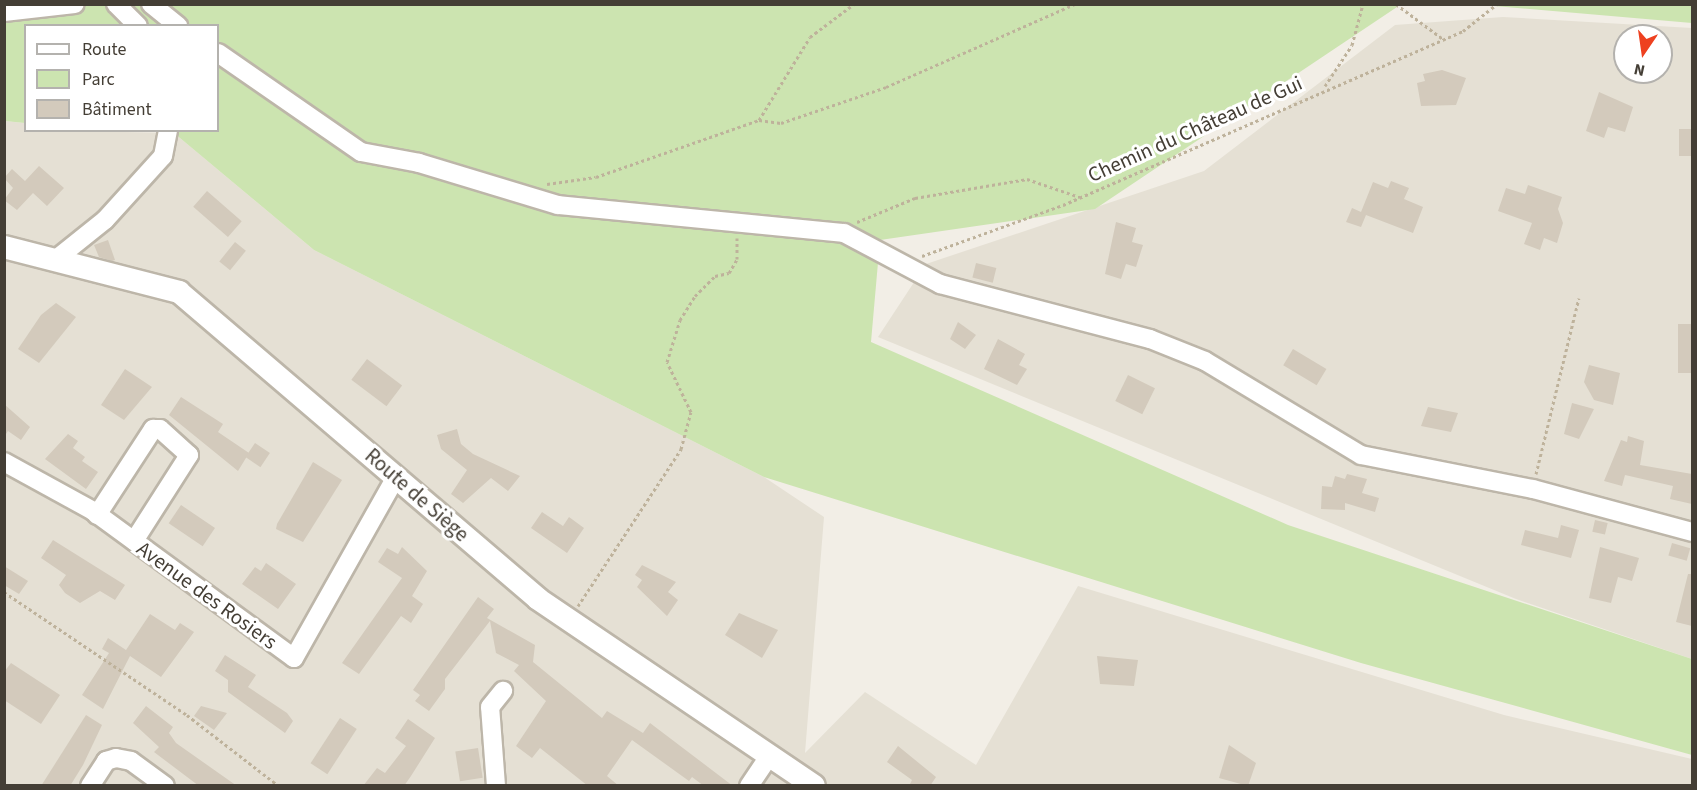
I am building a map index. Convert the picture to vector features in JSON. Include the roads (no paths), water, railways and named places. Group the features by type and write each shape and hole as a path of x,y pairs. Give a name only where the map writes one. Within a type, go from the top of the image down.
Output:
{"street":[{"path":"4,12 75,4"},
{"path":"116,4 136,24"},
{"path":"151,4 176,24"},
{"path":"219,54 361,152 418,163 558,205 844,232 897,264 940,284 1150,339 1205,360 1361,455 1533,489 1692,532"},
{"path":"55,260 105,220 164,156 168,132"},
{"name":"Route de Siège","path":"4,247 179,292 396,477 569,620 814,786"},
{"path":"98,515 153,429 160,429 189,455 134,541"},
{"name":"Avenue des Rosiers","path":"4,462 98,515 294,658 396,477"},
{"path":"496,786 490,707 504,691"},
{"path":"749,786 769,756"},
{"path":"90,786 106,761 116,758 131,761 165,786"}]}
